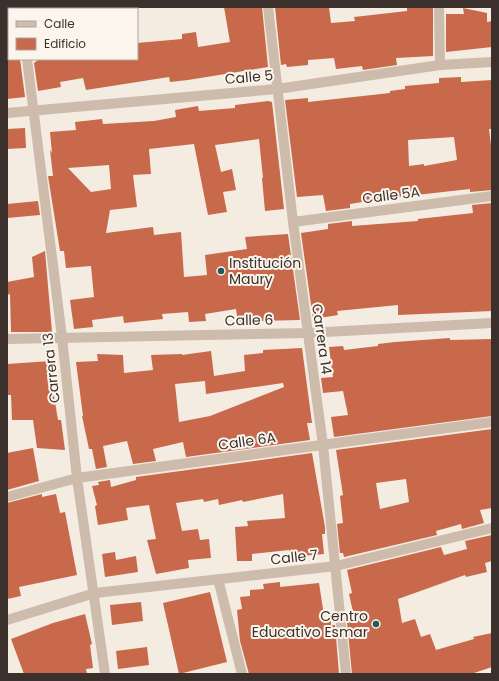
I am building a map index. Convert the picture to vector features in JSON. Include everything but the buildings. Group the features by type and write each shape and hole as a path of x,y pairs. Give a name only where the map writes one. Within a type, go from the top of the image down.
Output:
{"street":[{"name":"Carrera 14","path":"268,7 293,222 323,445 346,674"},
{"path":"439,7 440,65"},
{"name":"Carrera 13","path":"27,60 62,337 77,478 95,593 105,674"},
{"name":"Calle 5","path":"7,113 277,89 440,65 492,62"},
{"name":"Calle 5A","path":"293,222 492,196"},
{"name":"Calle 6","path":"7,339 307,333 492,323"},
{"name":"Calle 6A","path":"7,497 77,478 492,422"},
{"name":"Calle 7","path":"7,620 95,593 336,566 492,528"},
{"path":"218,579 242,674"}],"place":[{"name":"Institución Maury","path":"221,271"},
{"name":"Centro Educativo Esmar","path":"376,624"}]}
